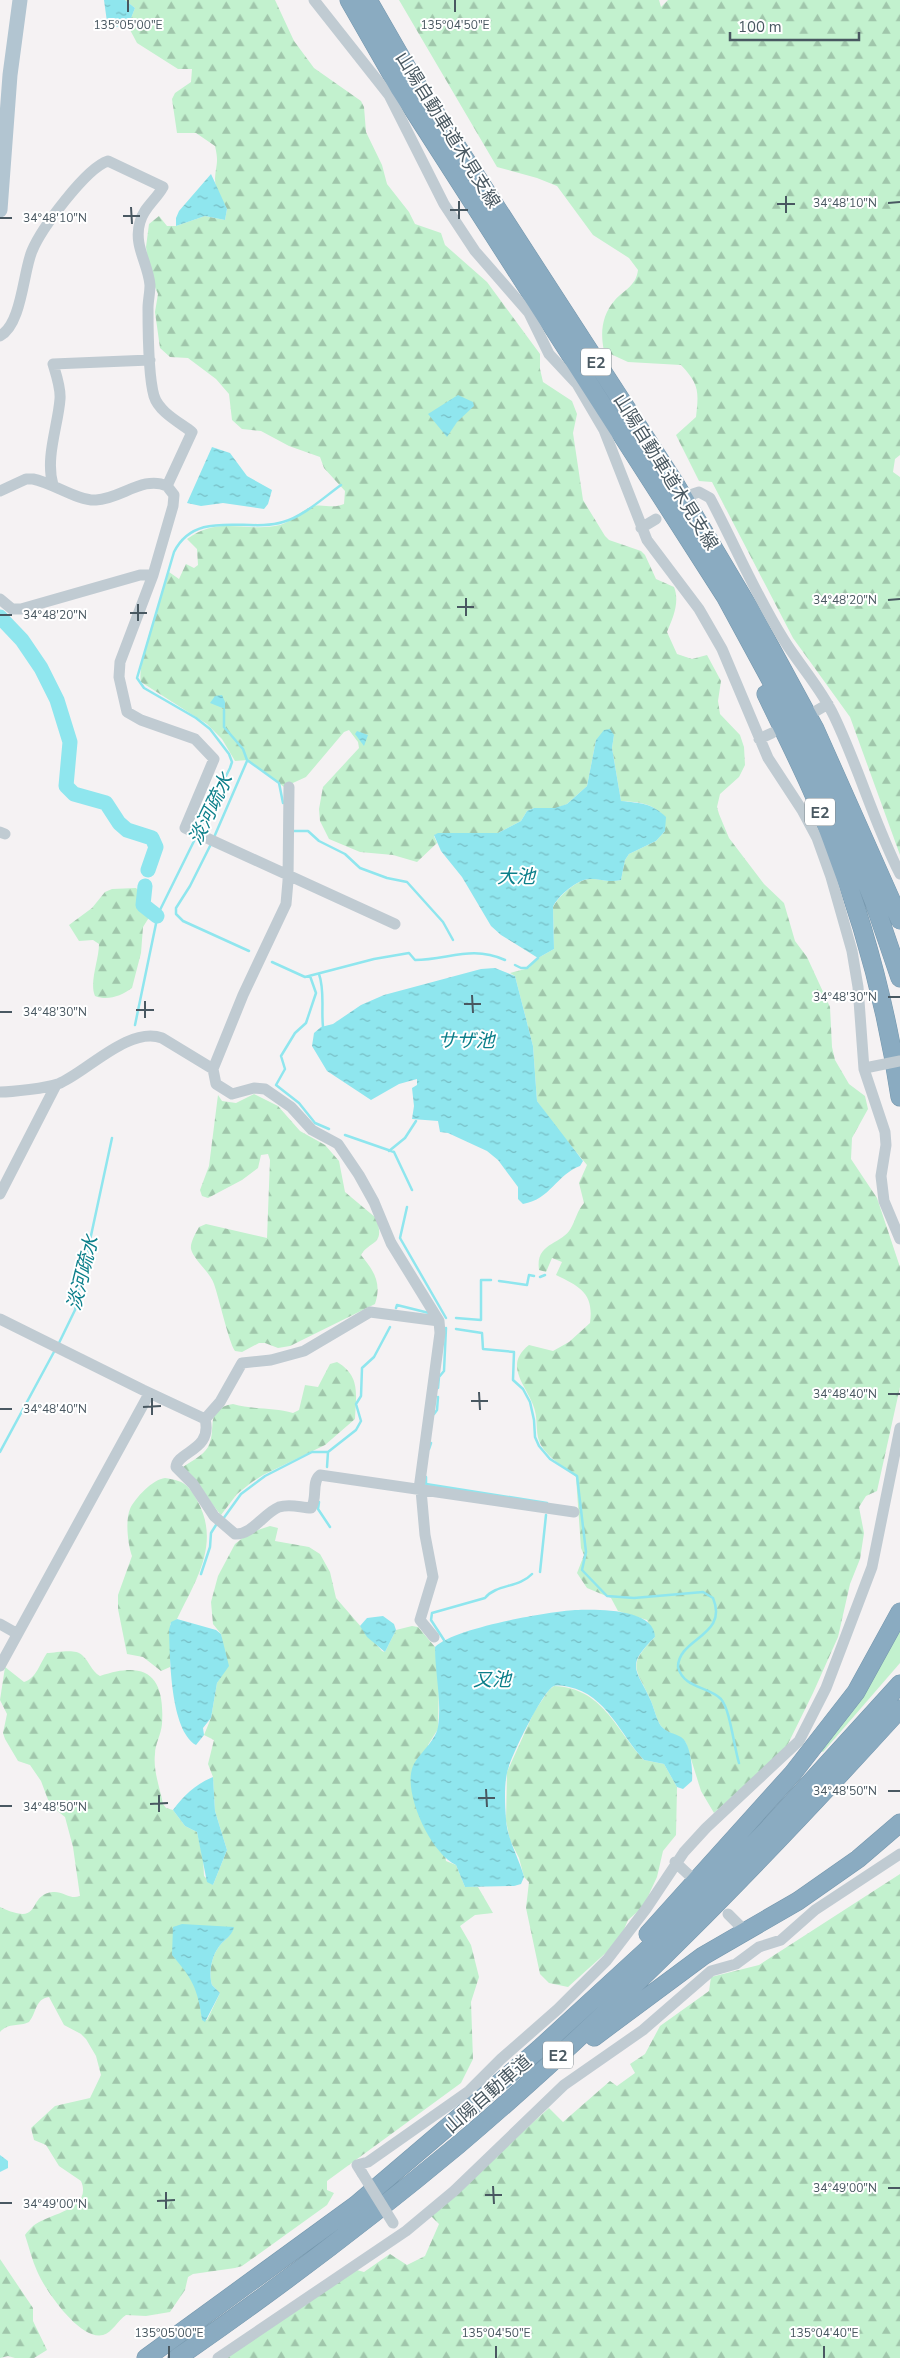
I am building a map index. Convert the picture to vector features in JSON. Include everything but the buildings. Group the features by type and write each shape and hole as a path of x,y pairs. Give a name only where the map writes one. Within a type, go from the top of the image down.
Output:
{"highway":[{"name":"山陽自動車道木見支線","path":"349,0 400,89 693,544"},
{"name":"山陽自動車道木見支線","path":"368,0 414,80 676,485 748,606 815,729 861,830"},
{"path":"693,544 725,596 800,734 847,834 877,910 900,978"},
{"name":"E2","path":"693,544 717,599 792,748 832,839 870,951 894,1056 900,1097"},
{"path":"861,830 900,920"},
{"path":"861,830 900,934"},
{"path":"447,2129 655,1927 793,1773 856,1692 900,1612"},
{"name":"山陽自動車道","path":"146,2358 356,2205 447,2129 587,2006 672,1927 767,1830 900,1684"},
{"name":"山陽自動車道","path":"177,2358 337,2241 458,2145 580,2036 689,1932 782,1837 900,1709"},
{"path":"458,2145 601,2031 703,1956 798,1901 858,1859 900,1823"}],"main road":[{"path":"0,208 16,1"}],"street":[{"path":"314,0 389,95 444,204 475,251 529,313 549,354 577,384 604,430 647,540 699,609 722,649 768,758 802,810 816,838 831,877 849,942 858,988 867,1068 885,1132 886,1145 881,1176 884,1201 900,1239"},
{"path":"0,336 4,334 14,317 25,284 31,252 36,242 72,193 89,174 108,161 163,187 146,208 139,222 138,238 150,285 148,308 150,360 154,396 162,410 192,432 167,486"},
{"path":"53,485 51,476 53,435 61,397 54,364 150,360"},
{"path":"0,491 26,479 33,479 87,499 97,500 128,492 146,483 167,486 174,495 173,506 153,574 120,662 119,678 127,712 141,720 195,739 214,759 185,828 396,924"},
{"path":"693,494 699,492 710,498 745,572 784,640 828,704 856,764 887,850 900,874"},
{"path":"641,528 656,519"},
{"path":"0,599 12,609 21,609 140,575 153,574"},
{"path":"816,711 828,704"},
{"path":"759,739 772,733"},
{"path":"289,786 286,904 240,1003 213,1070 216,1084 232,1094 254,1088 265,1090 292,1107 302,1121 312,1130 338,1144 359,1175 391,1243 439,1321 440,1333 420,1489 425,1535 433,1577 420,1620 434,1638"},
{"path":"0,1092 13,1092 56,1085 98,1057 143,1036 153,1035 162,1038 213,1070"},
{"path":"867,1068 900,1061"},
{"path":"0,1194 56,1085"},
{"path":"439,1321 370,1312 304,1351 270,1360 242,1363 220,1402 205,1419 206,1429 203,1440 176,1463 176,1467 193,1484 214,1516 235,1534 249,1529 270,1512 282,1507 312,1508 316,1480 320,1476 574,1512"},
{"path":"0,1319 150,1394 205,1419"},
{"path":"0,1666 16,1633 150,1394"},
{"path":"400,2235 357,2165 368,2162 469,2091 500,2059 558,2009 607,1960 646,1909 676,1862 706,1828 799,1741 826,1688 872,1567 900,1428"},
{"path":"0,1624 16,1633"},
{"path":"218,2358 400,2235 454,2191 564,2085 643,2030 711,1971 736,1964 756,1943 781,1940 815,1910 900,1854"},
{"path":"676,1862 689,1875"},
{"path":"728,1914 740,1926"}],"green space":[{"path":"125,0 275,0 294,41 314,68 361,101 364,107 366,132 382,165 387,184 409,212 415,224 441,233 445,245 487,282 540,354 540,369 543,382 572,401 577,414 573,433 583,500 609,540 641,551 645,555 656,579 674,587 676,604 667,632 677,654 692,659 707,655 721,681 718,701 720,714 740,735 744,747 745,765 739,777 720,794 717,807 719,814 729,838 764,884 784,903 795,941 807,957 830,1007 832,1047 835,1060 849,1084 865,1096 868,1109 852,1138 851,1159 877,1198 900,1267 900,1387 877,1491 866,1496 859,1507 864,1533 860,1559 850,1584 838,1637 785,1750 714,1813 701,1791 686,1743 661,1726 638,1675 636,1668 640,1655 655,1637 647,1620 618,1611 611,1598 587,1588 577,1573 584,1555 581,1548 576,1477 552,1458 541,1445 538,1437 535,1411 517,1369 517,1361 521,1353 529,1345 553,1351 569,1342 590,1323 591,1313 588,1298 584,1293 572,1283 556,1275 562,1262 552,1258 546,1272 539,1270 541,1254 550,1245 567,1234 584,1203 579,1183 587,1165 537,1101 533,1046 515,976 510,973 529,968 538,958 554,949 553,907 559,898 574,885 585,880 621,880 625,860 629,854 656,841 665,831 665,817 645,804 621,801 612,748 614,735 596,740 587,786 567,804 555,809 534,808 527,811 521,821 498,833 436,834 434,836 437,843 417,862 393,855 360,852 329,839 320,821 319,809 323,787 359,748 358,742 349,730 344,732 306,777 284,787 248,760 235,761 222,739 207,724 141,682 142,661 146,645 169,572 179,579 186,564 194,568 198,565 197,549 187,539 199,532 222,526 268,527 280,525 314,506 344,504 345,491 324,468 320,457 289,446 261,431 242,429 232,420 229,394 216,379 188,358 170,357 160,348 155,312 158,294 150,276 146,247 149,224 159,216 167,226 176,226 205,216 225,220 227,209 215,183 217,160 215,146 196,133 177,133 172,99 175,93 191,82 192,69 178,69 137,43 128,26 135,8"},
{"path":"399,0 659,0 661,7 668,0 900,0 900,455 895,459 893,472 900,477 900,855 850,717 793,638 712,482 699,481 676,435 696,417 697,394 691,377 681,365 628,362 604,351 602,330 607,312 615,300 635,280 638,270 629,258 593,235 557,186 537,178 497,167"},
{"path":"136,888 155,908 143,927 141,953 132,988 114,997 95,996 93,984 99,944 93,940 79,941 69,925 92,908 105,892 112,889"},
{"path":"254,1094 278,1106 300,1131 325,1145 339,1161 345,1192 376,1218 379,1227 378,1238 361,1255 370,1266 376,1278 378,1290 375,1304 290,1346 278,1348 265,1343 259,1343 242,1352 235,1351 212,1279 192,1253 191,1246 199,1227 206,1224 267,1238 270,1160 268,1154 261,1155 258,1168 242,1180 208,1198 202,1196 200,1190 209,1166 218,1095 222,1101 236,1103"},
{"path":"337,1362 345,1367 354,1380 356,1394 355,1419 325,1445 252,1482 237,1494 221,1515 198,1483 180,1469 199,1456 208,1447 211,1440 213,1420 218,1410 233,1404 293,1413 299,1410 305,1385 318,1387 330,1364"},
{"path":"160,1479 177,1480 191,1490 204,1516 207,1531 203,1561 198,1576 177,1619 170,1624 170,1667 161,1671 143,1657 127,1654 118,1609 118,1595 132,1556 128,1533 128,1514 130,1509 145,1490"},
{"path":"270,1526 278,1528 275,1541 309,1547 320,1554 330,1572 336,1598 382,1651 385,1652 396,1630 412,1626 418,1627 435,1647 439,1685 438,1729 428,1745 446,1861 456,1865 465,1887 478,1887 493,1913 475,1915 460,1926 471,1945 479,1977 471,2002 473,2059 461,2083 327,2181 327,2190 334,2193 327,2205 242,2266 193,2274 188,2277 185,2290 170,2312 146,2316 126,2315 106,2334 94,2335 74,2322 47,2290 35,2267 25,2235 33,2226 75,2205 81,2198 83,2191 81,2181 59,2166 46,2145 34,2140 31,2128 55,2106 90,2098 101,2075 96,2056 86,2039 81,2034 64,2025 49,1997 41,2000 29,2022 7,2027 0,2032 0,1907 14,1913 23,1914 33,1909 39,1899 45,1894 57,1892 73,1897 80,1896 73,1847 65,1817 50,1805 41,1781 30,1765 18,1761 3,1733 7,1714 0,1700 5,1667 24,1682 32,1678 47,1653 70,1651 82,1655 100,1676 116,1671 130,1670 150,1676 160,1694 162,1708 162,1724 155,1760 163,1804 166,1808 173,1810 185,1826 197,1832 203,1858 204,1876 213,1885 227,1850 215,1811 213,1777 208,1764 214,1740 204,1735 211,1718 217,1683 224,1672 226,1661 221,1634 213,1624 211,1602 218,1576 235,1544 249,1533","holes":["233,1927 213,1957 211,1980 212,1985 220,1993 207,2020 202,2020 199,1997 192,1978"]},
{"path":"900,1626 900,1663 823,1752 818,1749"},
{"path":"554,1686 571,1688 585,1694 596,1702 616,1723 644,1760 664,1764 677,1787 676,1835 663,1851 657,1877 643,1907 628,1920 619,1941 568,1987 549,1983 540,1974 526,1908 529,1882 524,1877 519,1858 510,1840 506,1821 507,1772 534,1712 549,1690"},
{"path":"900,1874 900,2358 226,2358 353,2269 364,2272 390,2254 407,2265 425,2256 439,2224 430,2215 549,2108 563,2122 610,2081 617,2086 635,2073 630,2064 645,2054 660,2026 709,1991 711,1977 759,1965"},
{"path":"0,2259 33,2308 33,2321 47,2350 34,2358 8,2356 0,2358"}],"water":[{"path":"104,0 125,0 135,8 128,26 111,27 107,22"},
{"path":"211,174 227,209 225,220 205,216 176,226 176,218 179,211"},
{"path":"458,395 473,402 474,406 457,422 447,437 428,414"},
{"path":"212,447 230,453 247,476 272,490 268,504 264,509 223,503 201,506 187,503"},
{"path":"222,695 225,709 210,703 215,696"},
{"name":"大池","path":"610,729 614,735 612,748 621,801 651,806 661,812 666,817 665,831 656,841 629,854 625,860 621,880 585,880 574,885 563,894 553,907 554,949 538,958 501,935 491,926 462,877 441,851 434,835 438,833 498,833 521,821 527,811 534,808 555,808 567,804 587,786 596,740 604,730"},
{"path":"357,731 368,735 364,746 355,734"},
{"name":"サザ池","path":"495,968 515,976 533,1046 537,1101 583,1161 580,1166 565,1175 547,1192 533,1201 523,1204 518,1199 518,1187 498,1160 487,1151 448,1133 440,1132 438,1121 412,1119 414,1106 412,1088 417,1085 417,1079 399,1084 371,1100 327,1071 312,1046 314,1033 321,1027 333,1024 361,1005 384,995 481,969"},
{"name":"又池","path":"575,1610 623,1612 645,1620 652,1627 655,1637 639,1655 636,1668 661,1726 668,1732 681,1737 687,1745 692,1764 692,1781 683,1789 677,1787 664,1764 644,1760 612,1717 593,1698 582,1691 569,1687 554,1686 542,1699 527,1726 509,1766 506,1778 507,1826 524,1877 521,1884 514,1886 465,1887 456,1865 437,1849 429,1836 415,1806 412,1791 411,1777 413,1766 434,1738 438,1727 439,1707 435,1647 445,1640 480,1627 544,1614"},
{"path":"383,1616 394,1624 396,1630 385,1652 367,1637 360,1626 367,1618"},
{"path":"177,1619 216,1630 221,1634 229,1666 217,1683 211,1718 203,1728 204,1735 196,1745 187,1737 181,1724 173,1692 169,1630 171,1622"},
{"path":"213,1777 215,1811 227,1850 213,1885 207,1882 197,1832 185,1826 173,1810 191,1790"},
{"path":"182,1924 234,1927 231,1934 213,1957 211,1980 212,1985 220,1993 205,2022 202,2020 193,1985 185,1970 172,1955 173,1927"},
{"path":"0,2155 8,2161 8,2168 0,2172"}],"waterway":[{"name":"淡河疏水","path":"199,830 230,768 232,762 229,754 210,729 196,718 144,688 137,678 174,552 184,539 195,530 209,526 269,525 291,519 313,506 341,485"},
{"path":"0,617 22,640 41,668 57,700 70,742 66,786 74,794 106,803 119,823 127,830 152,838 156,847 148,870"},
{"path":"224,710 224,727 243,749 247,760 279,783 283,803"},
{"path":"215,835 247,761"},
{"path":"293,831 308,831 319,841 345,854 360,868 387,878 407,882 443,922 453,940"},
{"name":"淡河疏水","path":"135,1025 158,914 196,837"},
{"path":"210,846 190,886 176,908 176,914 183,921 249,951"},
{"path":"145,886 143,905 157,916"},
{"path":"272,962 305,977 374,959 409,953 415,960 470,953 493,956 505,960"},
{"path":"515,965 527,968 538,958"},
{"path":"319,974 322,993 323,1027"},
{"path":"310,976 316,993 306,1023 295,1033 281,1056 285,1069 276,1085 299,1103 315,1123 329,1129"},
{"path":"389,1151 405,1138 416,1121"},
{"path":"345,1135 394,1152 412,1190"},
{"name":"淡河疏水","path":"58,1345 75,1310 112,1138"},
{"path":"407,1207 400,1238 446,1318"},
{"path":"499,1281 527,1285 529,1275 534,1276"},
{"path":"540,1277 545,1275"},
{"path":"456,1318 481,1320 481,1280 491,1280"},
{"path":"396,1308 397,1305 429,1313"},
{"path":"223,1519 241,1494 265,1476 312,1452 328,1452 356,1430 361,1421 356,1404 361,1396 362,1368 374,1357 390,1327"},
{"path":"438,1388 439,1377 444,1371 446,1328"},
{"path":"456,1329 482,1333 483,1349 514,1352 513,1380 523,1389 530,1402 535,1437 539,1446 550,1459 577,1476 586,1552 582,1570 607,1596 634,1598 703,1592 713,1598 716,1611 714,1621 709,1629 686,1649 680,1657 678,1667 685,1679 721,1699 727,1711 739,1763"},
{"name":"淡河疏水","path":"0,1452 55,1350"},
{"path":"434,1414 437,1410 438,1397"},
{"path":"429,1449 431,1443"},
{"path":"327,1467 328,1452"},
{"path":"426,1477 426,1484 547,1503"},
{"path":"319,1502 318,1509 330,1527"},
{"path":"540,1572 546,1515"},
{"path":"201,1574 210,1547 211,1533 216,1525"},
{"path":"444,1640 431,1620 432,1613 485,1598 495,1590 521,1582 532,1574"}]}
